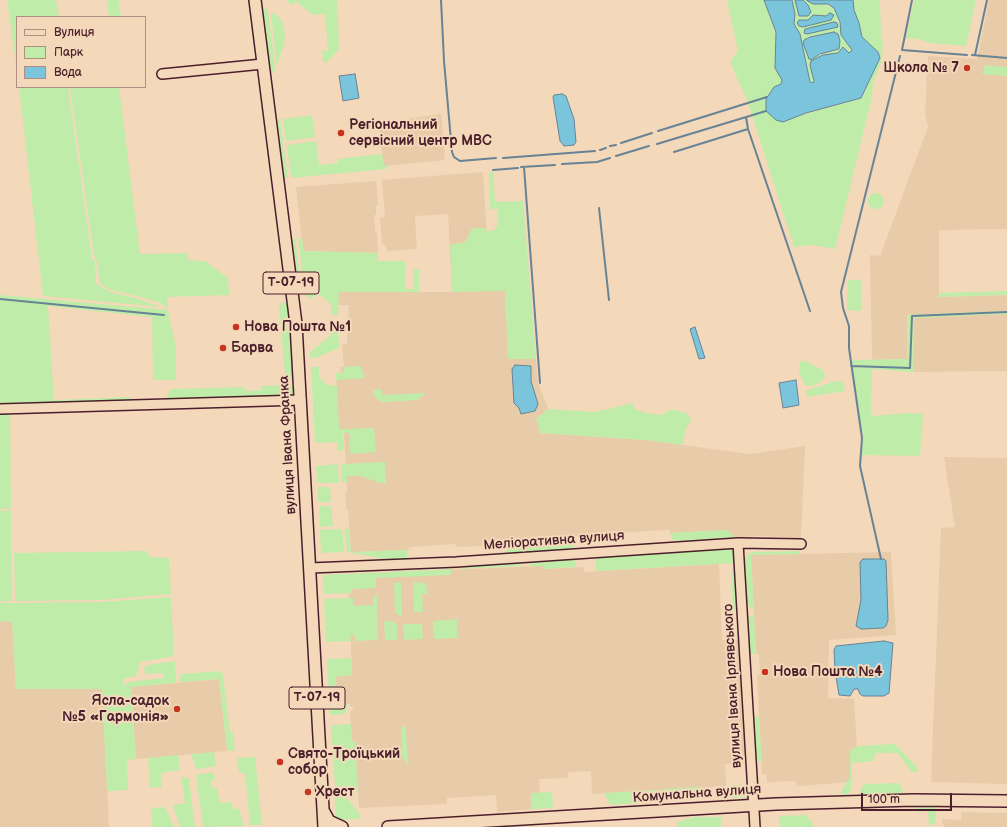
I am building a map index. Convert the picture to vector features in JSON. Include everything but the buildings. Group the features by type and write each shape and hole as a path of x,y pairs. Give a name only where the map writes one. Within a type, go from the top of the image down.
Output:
{"main road":[{"name":"вулиця Івана Франка","path":"255,0 293,298 301,400 324,827"},
{"name":"Комунальна вулиця","path":"388,827 754,805 913,800 1007,800"},
{"path":"323,810 328,821 342,827"}],"street":[{"path":"162,74 263,64"},
{"path":"0,409 301,400"},
{"name":"Меліоративна вулиця","path":"310,568 456,562 738,543 801,544"},
{"name":"вулиця Івана Ірлявського","path":"738,543 755,827"},
{"path":"740,561 746,550 757,543"}],"shaded area":[{"path":"989,0 1007,0 1007,229 939,230 939,297 1007,295 1007,311 907,315 907,359 872,360 870,255 880,256 928,127 925,114 928,56 977,59"},
{"path":"441,114 444,160 384,166 378,123"},
{"path":"483,172 490,291 505,291 508,359 536,359 538,383 548,409 536,419 540,433 645,440 750,454 805,446 801,538 761,536 735,537 727,530 670,533 670,530 666,530 484,542 484,546 456,547 456,544 410,547 407,550 351,552 348,510 346,510 345,493 347,493 344,430 339,430 336,373 341,372 340,367 344,367 342,344 347,344 349,305 338,305 338,292 452,292 448,214 415,216 417,249 388,251 382,242 380,217 385,217 382,180"},
{"path":"376,181 378,206 376,206 376,215 374,215 378,253 303,251 296,187"},
{"path":"1007,314 1007,371 913,372 914,318"},
{"path":"944,457 1007,458 1007,784 931,782 941,528 955,527"},
{"path":"891,552 896,635 829,640 828,698 854,699 857,746 850,751 850,782 797,786 796,781 767,782 767,774 762,774 757,676 760,674 759,654 756,654 751,555"},
{"path":"719,564 722,640 738,640 745,762 725,764 726,786 592,794 591,771 568,772 568,778 539,779 540,793 531,793 532,809 497,812 496,795 447,798 447,804 359,808 355,742 352,742 350,712 353,710 353,707 350,707 350,704 337,704 336,676 352,675 348,574 543,566 543,569 583,567 584,572"},
{"path":"0,621 12,622 16,689 102,689 109,827 0,827"},
{"name":"Ясла-садок №5 «Гармонія»","path":"219,679 227,751 136,759 131,687"},
{"path":"961,812 1007,813 1007,827 944,827 942,819 961,820"}],"green space":[{"path":"7,0 56,0 59,16 16,16 16,64"},
{"path":"107,0 119,0 121,16 109,16"},
{"path":"285,0 337,0 339,49 326,63 323,61 322,51 328,51 325,14 313,15 295,1 292,5"},
{"path":"727,0 764,0 776,32 775,68 782,80 781,84 771,91 766,99 799,116 861,98 863,96 878,52 862,37 854,10 853,0 880,0 881,36 883,43 881,63 873,83 872,97 835,249 812,245 794,247 747,100 730,62 738,51"},
{"path":"795,0 800,17 807,16 811,11 803,0 832,7 836,11 841,35 851,49 849,53 844,47 838,53 825,55 810,64 814,83 810,82 800,34 794,24 795,14 792,1","holes":["834,32 839,49 809,59 803,43 808,37"]},
{"path":"914,0 976,0 966,46 931,43 918,39 906,38"},
{"path":"261,6 268,10 275,70 272,73 270,72"},
{"path":"271,11 282,20 285,36 284,45 276,66"},
{"path":"985,65 1007,67 1007,76 982,74"},
{"path":"19,88 68,88 92,259 95,261 96,283 110,292 139,299 161,307 43,296"},
{"path":"70,88 119,88 140,254 188,253 188,260 205,261 228,278 229,295 167,297 168,307 166,307 158,302 111,290 101,284 97,261 94,256"},
{"path":"312,115 315,137 286,141 283,119"},
{"path":"280,119 288,178 282,178 274,120"},
{"path":"316,141 319,165 338,163 338,159 382,154 384,165 387,165 386,169 291,178 287,145"},
{"path":"493,171 495,202 523,201 536,359 508,359 505,291 452,292 450,245 465,242 472,228 486,228 486,231 493,231 498,225 498,209 490,209 489,172"},
{"path":"873,193 879,193 884,198 882,207 879,209 873,209 868,204 868,198"},
{"path":"295,238 302,292 296,283 291,240"},
{"path":"298,238 302,238 304,251 378,253 378,261 405,261 406,289 414,289 413,269 419,269 419,292 339,292 338,315 331,315 331,304 318,294 311,299 305,295"},
{"path":"848,280 862,280 861,311 847,310"},
{"path":"1007,291 1007,295 939,297 939,293"},
{"path":"0,295 168,310 176,348 176,380 153,380 152,317 48,306 54,400 131,397 128,401 0,406"},
{"path":"284,302 288,304 289,307 294,374 290,379 286,378 285,374 279,307 280,304"},
{"path":"1007,311 1007,314 914,318 913,372 872,369 871,416 910,413 923,414 920,456 860,455 863,437 851,360 907,359 907,315"},
{"path":"331,324 338,324 339,348 315,358 310,358 310,352 331,335"},
{"path":"802,360 823,370 825,375 823,380 815,385 806,386 799,374 799,365"},
{"path":"361,366 365,378 336,380 336,373 344,372 344,367"},
{"path":"311,367 319,367 319,376 323,382 329,385 337,386 339,429 343,429 344,450 338,451 337,442 315,443"},
{"path":"838,380 843,383 845,391 807,397 806,391"},
{"path":"288,385 295,388 295,396 164,400 171,389 244,387 245,391 262,390 262,386"},
{"path":"381,389 382,395 426,393 417,400 384,402 378,400 373,394 373,390"},
{"path":"632,403 635,409 646,413 662,415 672,409 688,414 691,420 685,430 683,445 645,440 540,433 536,419 548,409 596,412"},
{"path":"0,411 10,411 11,508 0,509"},
{"path":"374,428 376,452 350,454 349,433 344,433 344,429"},
{"path":"385,462 386,484 360,476 347,476 347,482 342,482 341,464"},
{"path":"338,464 339,483 317,483 316,466"},
{"path":"318,487 330,487 331,502 318,502"},
{"path":"319,506 331,506 333,526 320,527"},
{"path":"11,510 12,601 0,601 0,511"},
{"path":"342,529 344,552 321,553 320,530"},
{"path":"345,529 349,529 351,552 407,550 407,560 391,560 347,552"},
{"path":"727,530 735,537 677,541 672,539 670,533"},
{"path":"573,536 574,547 570,549 507,554 506,540"},
{"path":"735,548 736,563 596,571 596,558"},
{"path":"146,551 150,557 169,558 171,594 101,600 15,601 14,553"},
{"path":"800,551 800,554 751,555 754,610 751,609 745,599 743,565 748,554 754,552"},
{"path":"572,559 575,561 576,567 543,569 543,566 528,566 531,561"},
{"path":"518,562 522,566 459,569 459,568"},
{"path":"453,569 450,575 376,578 376,588 352,589 352,593 324,594 323,575"},
{"path":"732,570 736,570 738,608 733,611 731,573"},
{"path":"401,582 402,617 395,613 394,583"},
{"path":"413,582 426,583 427,594 422,594 423,612 414,612"},
{"path":"377,595 378,640 355,641 355,635 350,636 351,641 326,642 324,599 353,598 353,606 373,605 373,596"},
{"path":"171,597 174,655 140,662 136,676 123,679 123,686 129,682 164,678 163,673 145,674 144,668 148,665 175,661 176,683 131,687 136,759 127,760 128,790 107,791 102,689 16,689 12,622 0,621 0,603 101,602"},
{"path":"754,615 756,654 749,654 747,623 749,617"},
{"path":"457,619 457,638 434,639 433,621"},
{"path":"384,621 391,621 397,624 397,640 385,640"},
{"path":"403,624 422,624 423,639 404,640"},
{"path":"351,658 352,675 336,677 337,704 347,704 346,712 343,714 330,715 327,659"},
{"path":"218,671 223,675 230,732 233,732 235,750 227,751 219,679 180,682 180,675 182,674"},
{"path":"753,717 759,717 762,763 756,759"},
{"path":"351,724 352,741 355,741 358,792 354,793 351,786 335,787 331,725"},
{"path":"404,726 406,728 408,766 402,757 401,728"},
{"path":"895,744 918,768 918,772 911,772 898,753 876,753 873,761 852,763 851,791 846,795 841,794 842,789 850,777 850,751 857,746"},
{"path":"214,752 216,766 196,769 191,754"},
{"path":"178,755 180,770 161,773 162,787 150,788 148,758"},
{"path":"255,757 262,825 250,825 245,773 239,773 237,758"},
{"path":"214,772 215,780 211,781 212,788 217,788 220,803 232,802 233,809 239,809 244,826 203,827 196,775"},
{"path":"181,777 189,779 195,827 180,827 173,805 185,803"},
{"path":"898,783 902,787 903,791 900,793 863,794 860,792 864,784"},
{"path":"731,785 745,785 746,797 732,798"},
{"path":"699,787 699,799 667,801 664,789"},
{"path":"659,790 662,801 612,805 609,803 604,793"},
{"path":"334,792 347,798 359,813 360,819 336,820"},
{"path":"552,792 553,808 532,809 531,793"},
{"path":"165,807 174,827 152,827 151,808"},
{"path":"936,807 936,823 929,826 928,811 918,812 917,808"},
{"path":"808,815 809,821 812,821 813,827 780,827 779,816"},
{"path":"694,817 721,817 721,827 677,827 677,822"}],"water":[{"path":"764,0 792,0 795,14 794,24 800,34 810,82 813,83 814,81 810,65 811,61 823,55 838,53 843,47 849,53 852,50 841,35 840,22 834,8 828,4 813,4 806,0 853,0 854,10 862,37 878,52 880,58 861,98 806,113 783,122 776,120 766,111 766,99 774,87 781,84 782,80 775,68 776,32"},
{"path":"795,0 803,0 808,5 811,12 808,16 799,16"},
{"path":"830,13 834,15 831,20 803,27 799,26 797,23 799,20 808,20 813,15 826,16"},
{"path":"834,22 837,23 838,27 807,34 804,33 805,29"},
{"path":"834,32 838,34 840,41 839,49 820,54 811,60 809,59 803,43 804,40 810,37"},
{"path":"355,74 359,98 343,101 339,76"},
{"path":"562,94 566,96 574,119 576,142 574,145 564,146 560,141 553,97 554,95"},
{"path":"695,327 705,358 699,359 690,329"},
{"path":"515,365 531,366 531,381 538,404 535,411 521,414 519,408 514,403 512,369"},
{"path":"796,380 799,405 783,408 779,383"},
{"path":"863,559 884,559 886,561 888,620 886,626 883,628 861,629 856,626 861,600 860,562"},
{"path":"884,641 893,643 889,693 884,696 863,696 860,694 858,689 854,689 850,696 839,695 835,670 834,650 836,646"}],"waterway":[{"path":"441,0 444,61 452,152 454,157 460,161 496,158"},
{"path":"902,50 912,0"},
{"path":"975,55 987,0"},
{"path":"902,50 967,55"},
{"path":"972,55 1007,58"},
{"path":"881,559 860,466 862,438 849,348 849,326 843,308 841,292 900,56"},
{"path":"658,131 767,97"},
{"path":"657,144 766,111"},
{"path":"746,117 748,129 810,311"},
{"path":"674,152 748,129"},
{"path":"621,143 652,133"},
{"path":"610,146 616,145"},
{"path":"616,156 649,146"},
{"path":"600,150 606,148"},
{"path":"503,158 595,151"},
{"path":"562,164 597,162 610,158"},
{"path":"521,167 555,165"},
{"path":"524,167 540,383"},
{"path":"493,170 518,168"},
{"path":"599,208 609,300"},
{"path":"0,299 164,315"},
{"path":"851,366 910,368 912,316 1007,312"}],"place":[{"name":"Школа № 7","path":"967,68"},
{"name":"Регіональний сервісний центр МВС","path":"341,133"},
{"name":"Нова Пошта №1","path":"236,327"},
{"name":"Барва","path":"223,348"},
{"name":"Нова Пошта №4","path":"765,672"},
{"name":"Ясла-садок №5 «Гармонія»","path":"177,709"},
{"name":"Свято-Троїцький собор","path":"280,762"},
{"name":"Хрест","path":"308,792"}]}
